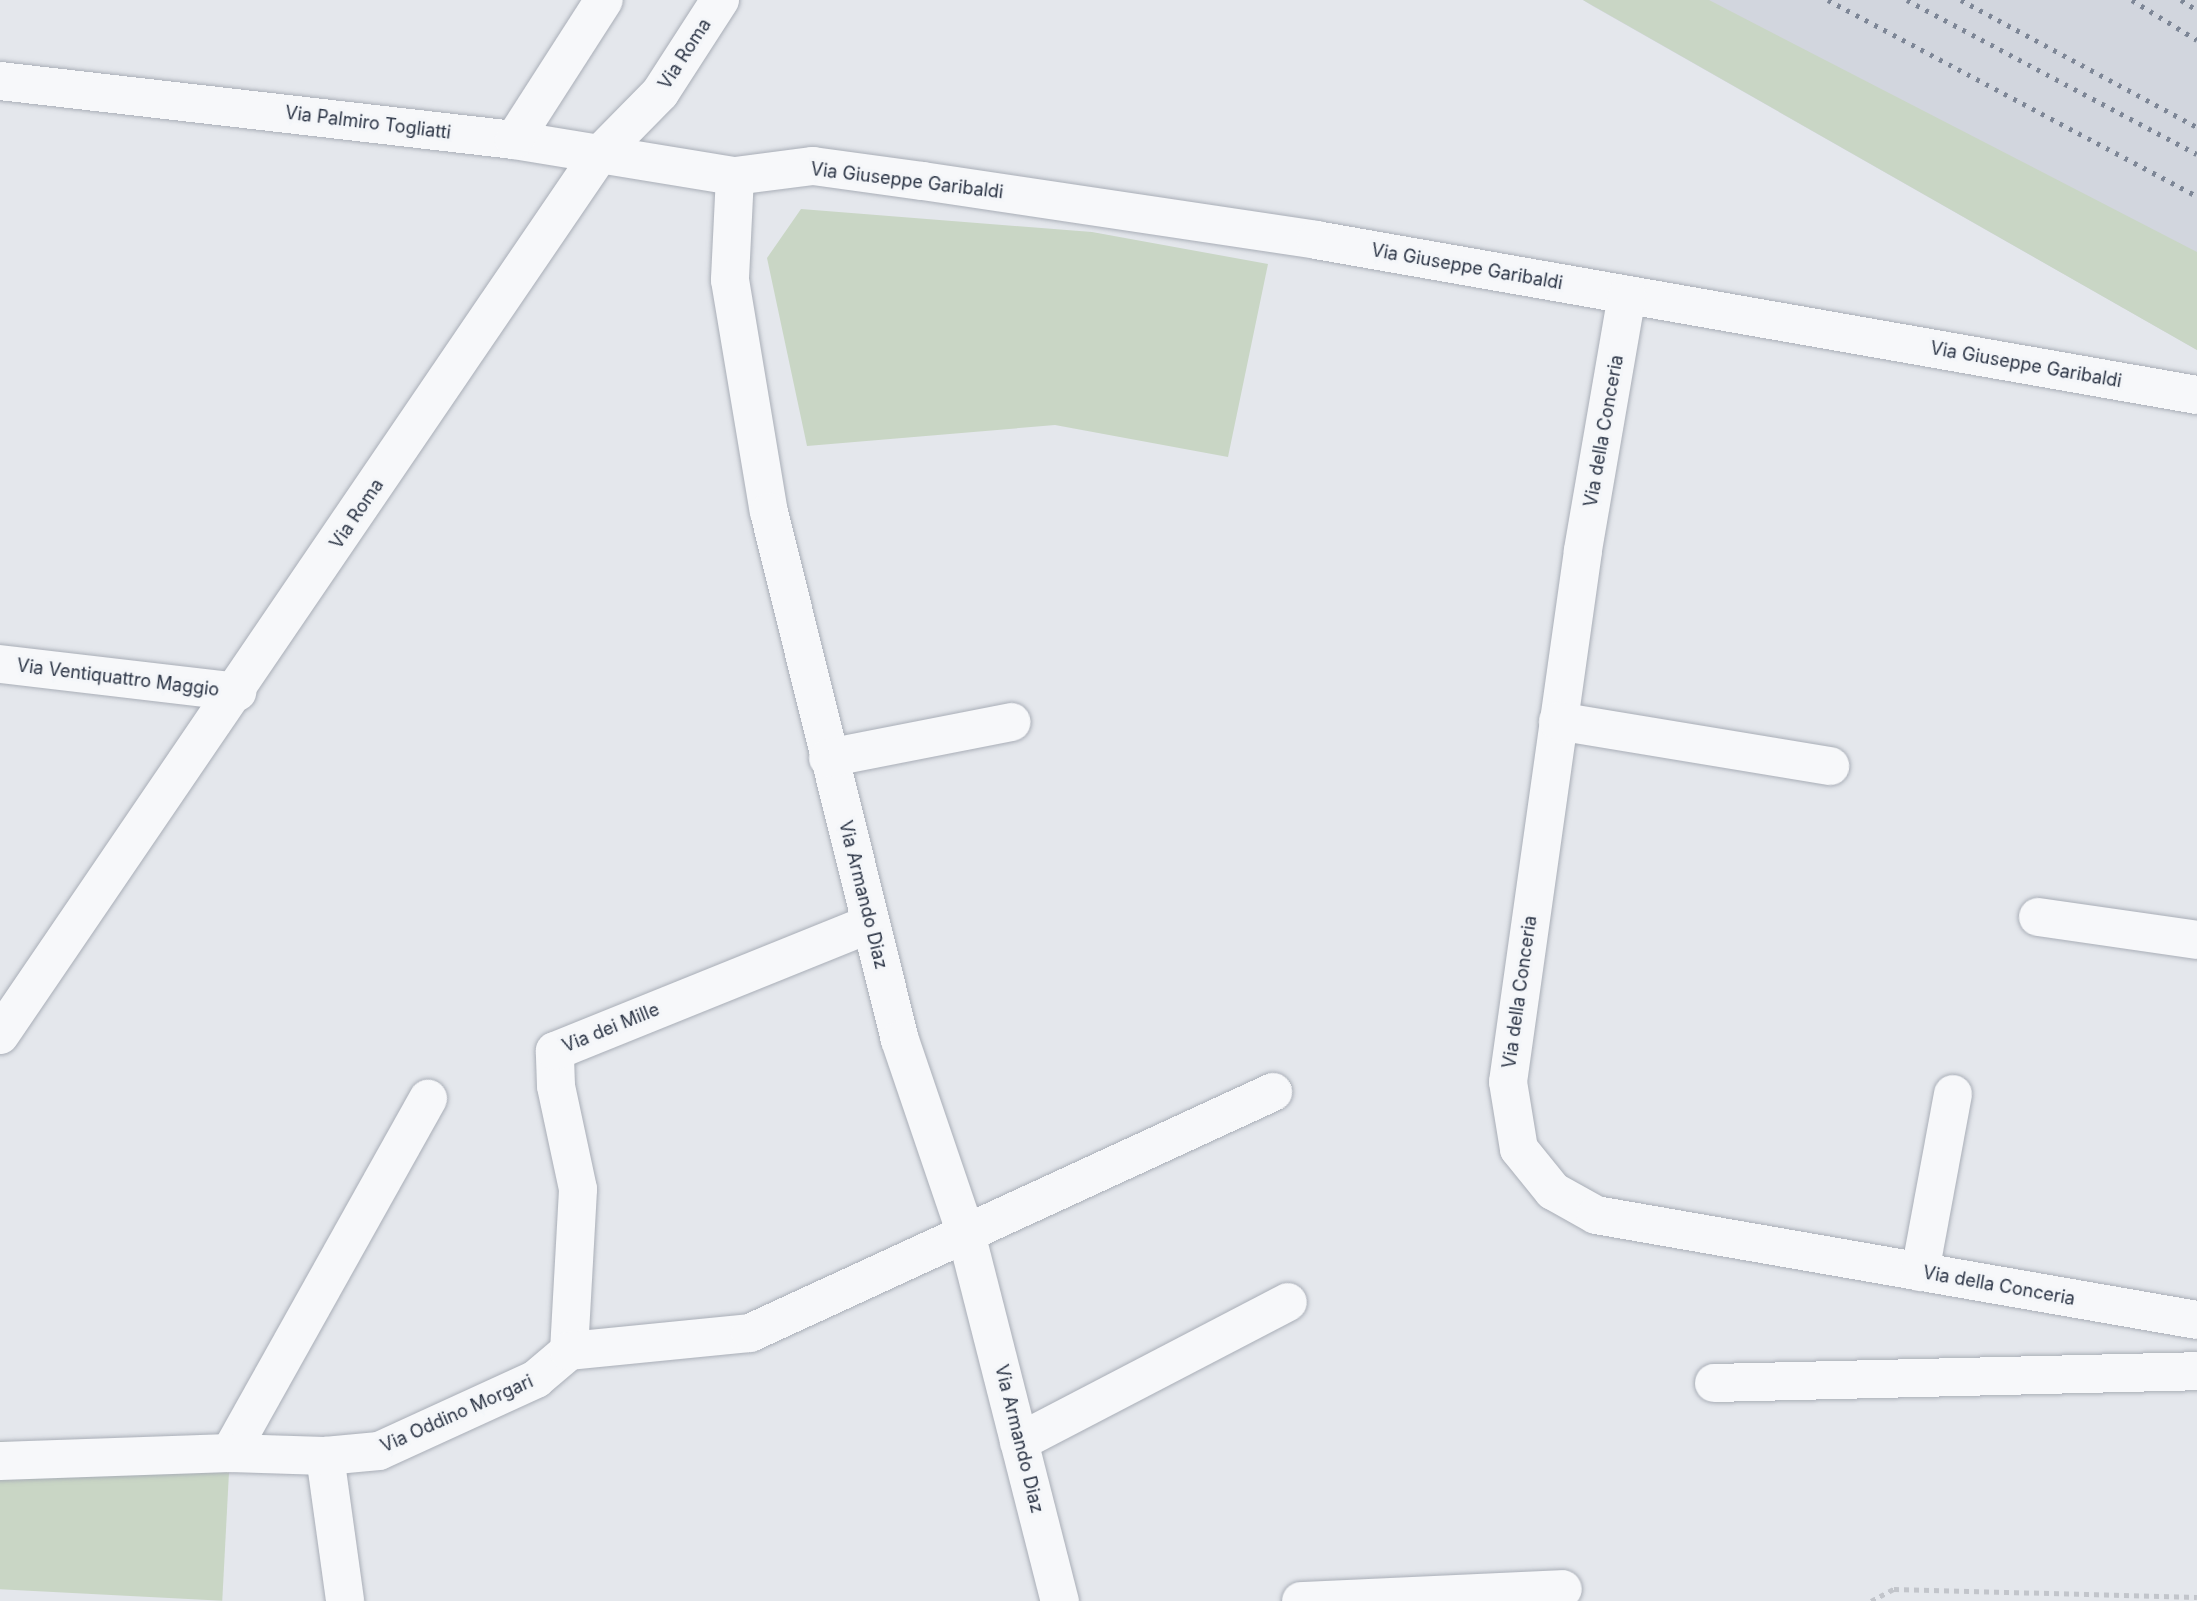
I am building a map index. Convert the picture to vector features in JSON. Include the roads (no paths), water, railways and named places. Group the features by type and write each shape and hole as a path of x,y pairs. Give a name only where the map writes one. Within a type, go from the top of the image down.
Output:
{"street":[{"path":"513,140 604,0"},
{"name":"Via Roma","path":"0,1035 237,692 599,156 660,93 720,0"},
{"name":"Via Palmiro Togliatti","path":"0,81 513,140 735,176"},
{"name":"Via Giuseppe Garibaldi","path":"735,176 813,166 923,181 1316,240 2197,395"},
{"name":"Via Armando Diaz","path":"735,176 730,280 769,512 900,1040 968,1237 1060,1601"},
{"name":"Via della Conceria","path":"1627,295 1559,721 1508,1082 1519,1149 1553,1191 1596,1215 2197,1320"},
{"name":"Via Ventiquattro Maggio","path":"0,664 237,692"},
{"path":"1559,721 1830,766"},
{"path":"828,758 1012,722"},
{"path":"2038,917 2197,940"},
{"name":"Via dei Mille","path":"569,1351 578,1189 556,1086 555,1051 870,924"},
{"path":"569,1351 750,1333 968,1237 1273,1092"},
{"path":"1920,1272 1953,1094"},
{"path":"230,1453 428,1098"},
{"path":"1019,1442 1288,1302"},
{"name":"Via Oddino Morgari","path":"0,1461 230,1453 325,1456 379,1451 536,1379 569,1351"},
{"path":"1714,1383 2197,1371"},
{"path":"325,1456 345,1601"},
{"path":"1301,1601 1563,1589"}],"railway":[{"path":"1828,0 2197,196"},
{"path":"1907,0 2197,154"},
{"path":"1961,0 2197,127"},
{"path":"2132,0 2197,40"},
{"path":"2181,0 2197,10"}]}
